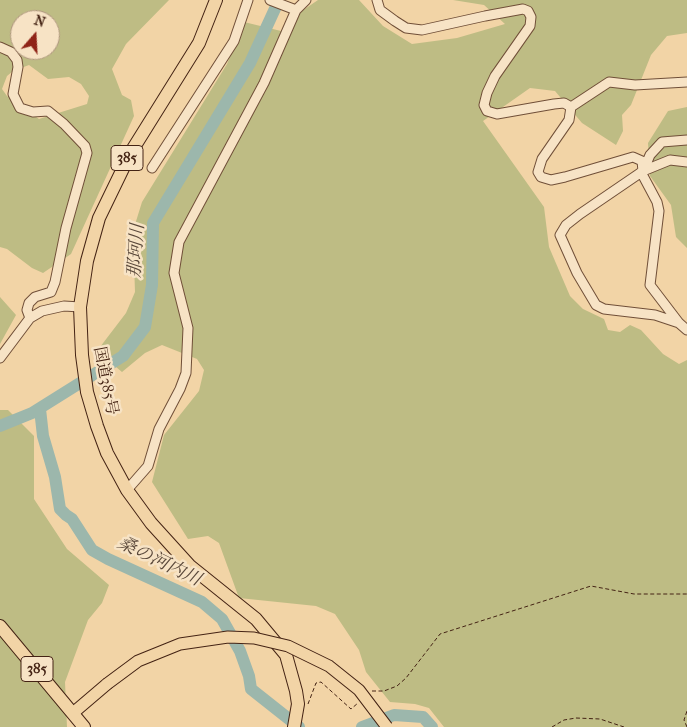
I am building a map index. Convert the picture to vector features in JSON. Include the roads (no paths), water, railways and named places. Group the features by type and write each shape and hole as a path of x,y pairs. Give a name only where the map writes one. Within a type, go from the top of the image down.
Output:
{"highway":[{"name":"国道385号","path":"216,0 199,43 131,152 106,202 87,261 80,307 87,392 107,452 127,490 151,523 190,566 256,619 286,655 293,675 295,721"},
{"name":"385","path":"0,626 84,727"}],"main road":[{"path":"73,713 138,661 180,644 228,637 254,638 288,646 329,666 359,690 387,727"}],"street":[{"path":"152,168 234,41 248,0"},
{"path":"270,0 292,9"},
{"path":"127,490 148,466 159,429 180,390 186,373 188,328 174,274 179,242 264,83 292,9 306,0"},
{"path":"377,0 380,10 406,28 422,30 495,14 523,9 528,11 531,17 530,26 495,76 484,105 487,111 497,114 564,103 571,107"},
{"path":"0,47 11,52 17,60 18,67 13,94 20,108 34,112 48,111 64,124 84,146 87,153 66,228 55,282 51,292 35,298 29,304 27,310 30,318"},
{"path":"687,82 635,85 610,82 571,107 569,120 542,158 538,172 541,177 551,180 633,157 642,161 642,172 657,202 659,211 650,285 679,323 687,330"},
{"path":"642,172 650,155 662,142 687,140"},
{"path":"679,323 654,315 604,309 596,304 591,298 562,241 561,231 566,225 642,172 670,160 687,162"},
{"path":"0,358 30,318 53,307 80,307"}],"waterway":[{"name":"那珂川","path":"0,426 32,413 123,356 145,327 152,285 153,223 250,63 279,0"},
{"name":"桑の河内川","path":"40,409 43,436 55,477 60,509 72,519 92,550 202,602 222,619 240,651 249,676 251,689 299,727"},
{"name":"桑の河内川","path":"362,727 394,715 423,717 432,727"}]}
